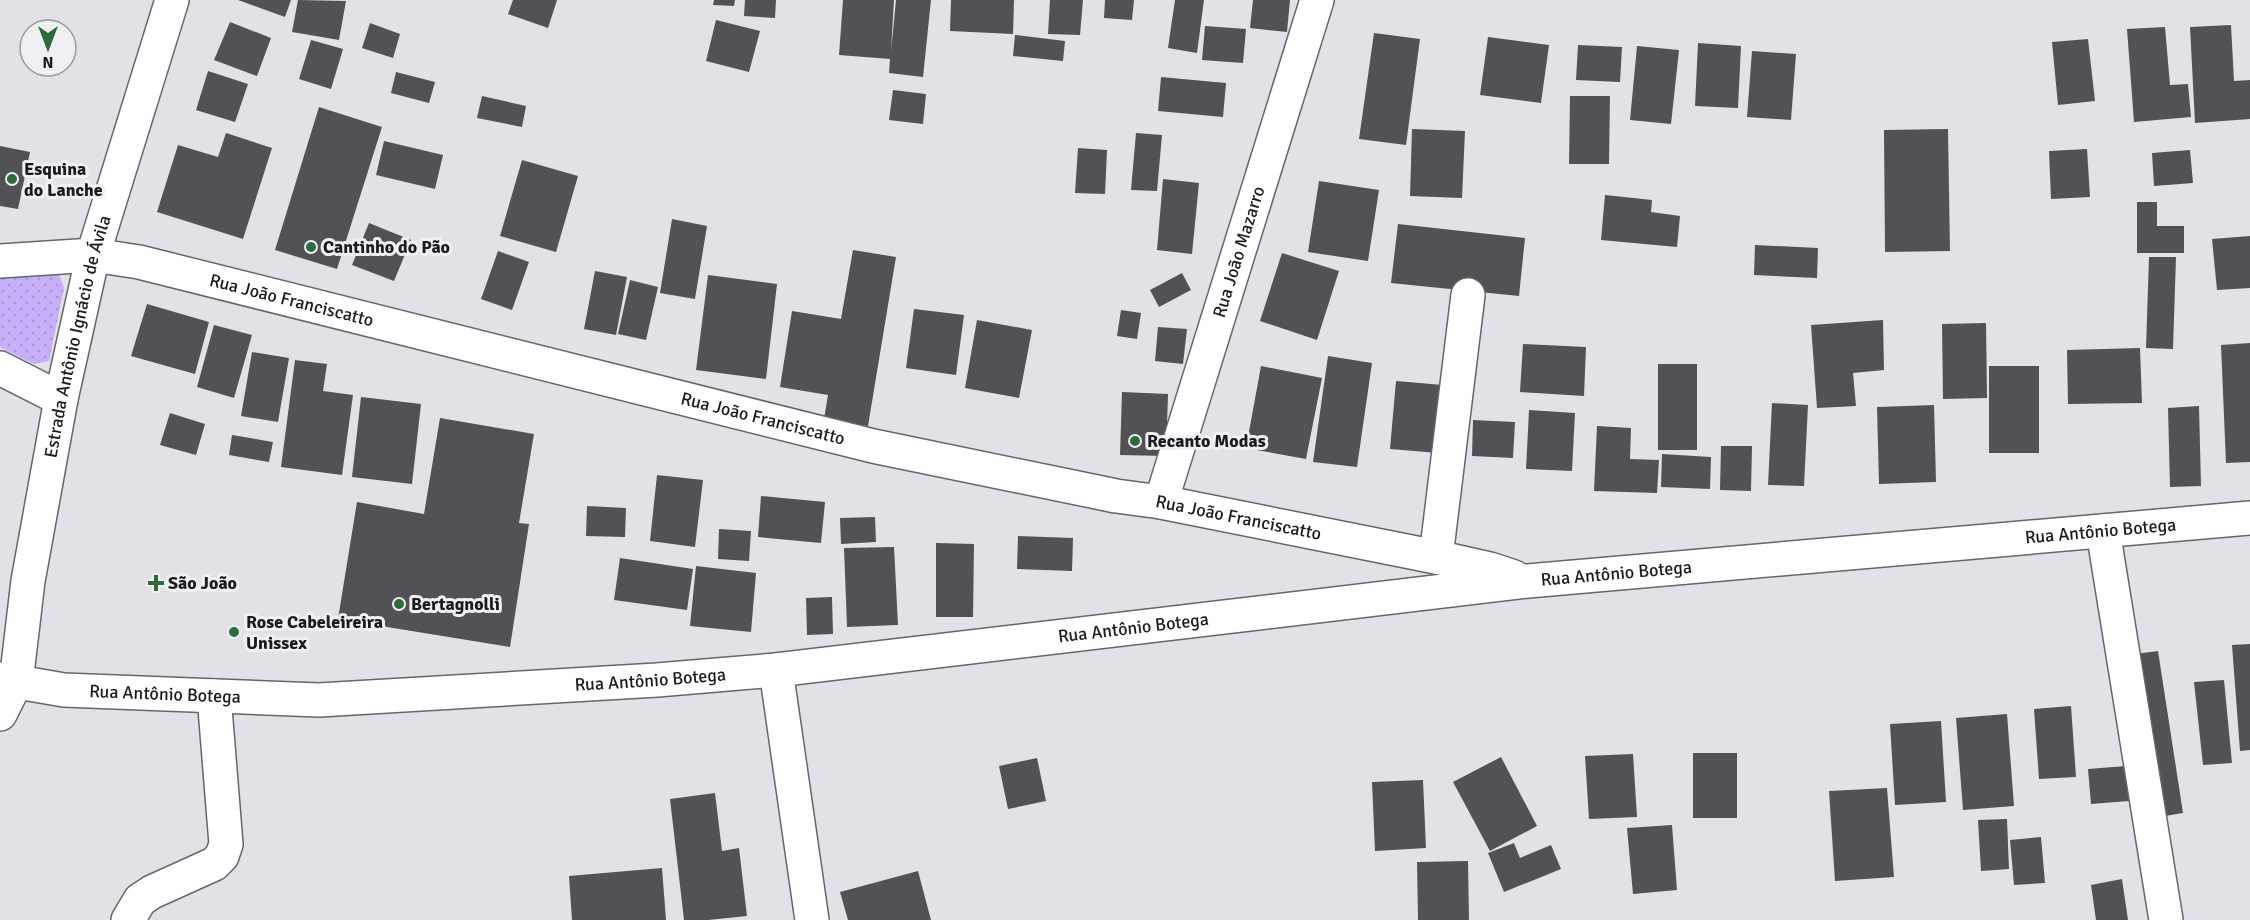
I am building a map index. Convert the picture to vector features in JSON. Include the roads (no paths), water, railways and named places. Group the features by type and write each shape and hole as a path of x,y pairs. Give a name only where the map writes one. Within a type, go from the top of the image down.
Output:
{"street":[{"name":"Estrada Antônio Ignácio de Ávila","path":"0,714 28,581 61,399 93,255 172,0"},
{"name":"Rua João Mazarro","path":"1161,502 1317,0"},
{"name":"Rua João Franciscatto","path":"0,261 93,255 139,262 873,446 1116,496 1161,502 1436,557 1490,569 1528,581"},
{"path":"1436,557 1468,295"},
{"path":"0,369 61,399"},
{"name":"Rua Antônio Botega","path":"8,681 64,690 319,700 657,680 776,670 1528,581 2250,518"},
{"path":"2103,531 2166,920"},
{"path":"776,670 812,920"},
{"path":"128,920 140,900 152,891 214,864 222,856 226,844 225,815 214,696"}],"place":[{"name":"Esquina do Lanche","path":"12,179"},
{"name":"Cantinho do Pão","path":"311,247"},
{"name":"Recanto Modas","path":"1135,441"},
{"name":"São João","path":"156,583"},
{"name":"Bertagnolli","path":"399,604"},
{"name":"Rose Cabeleireira Unissex","path":"234,632"}]}
